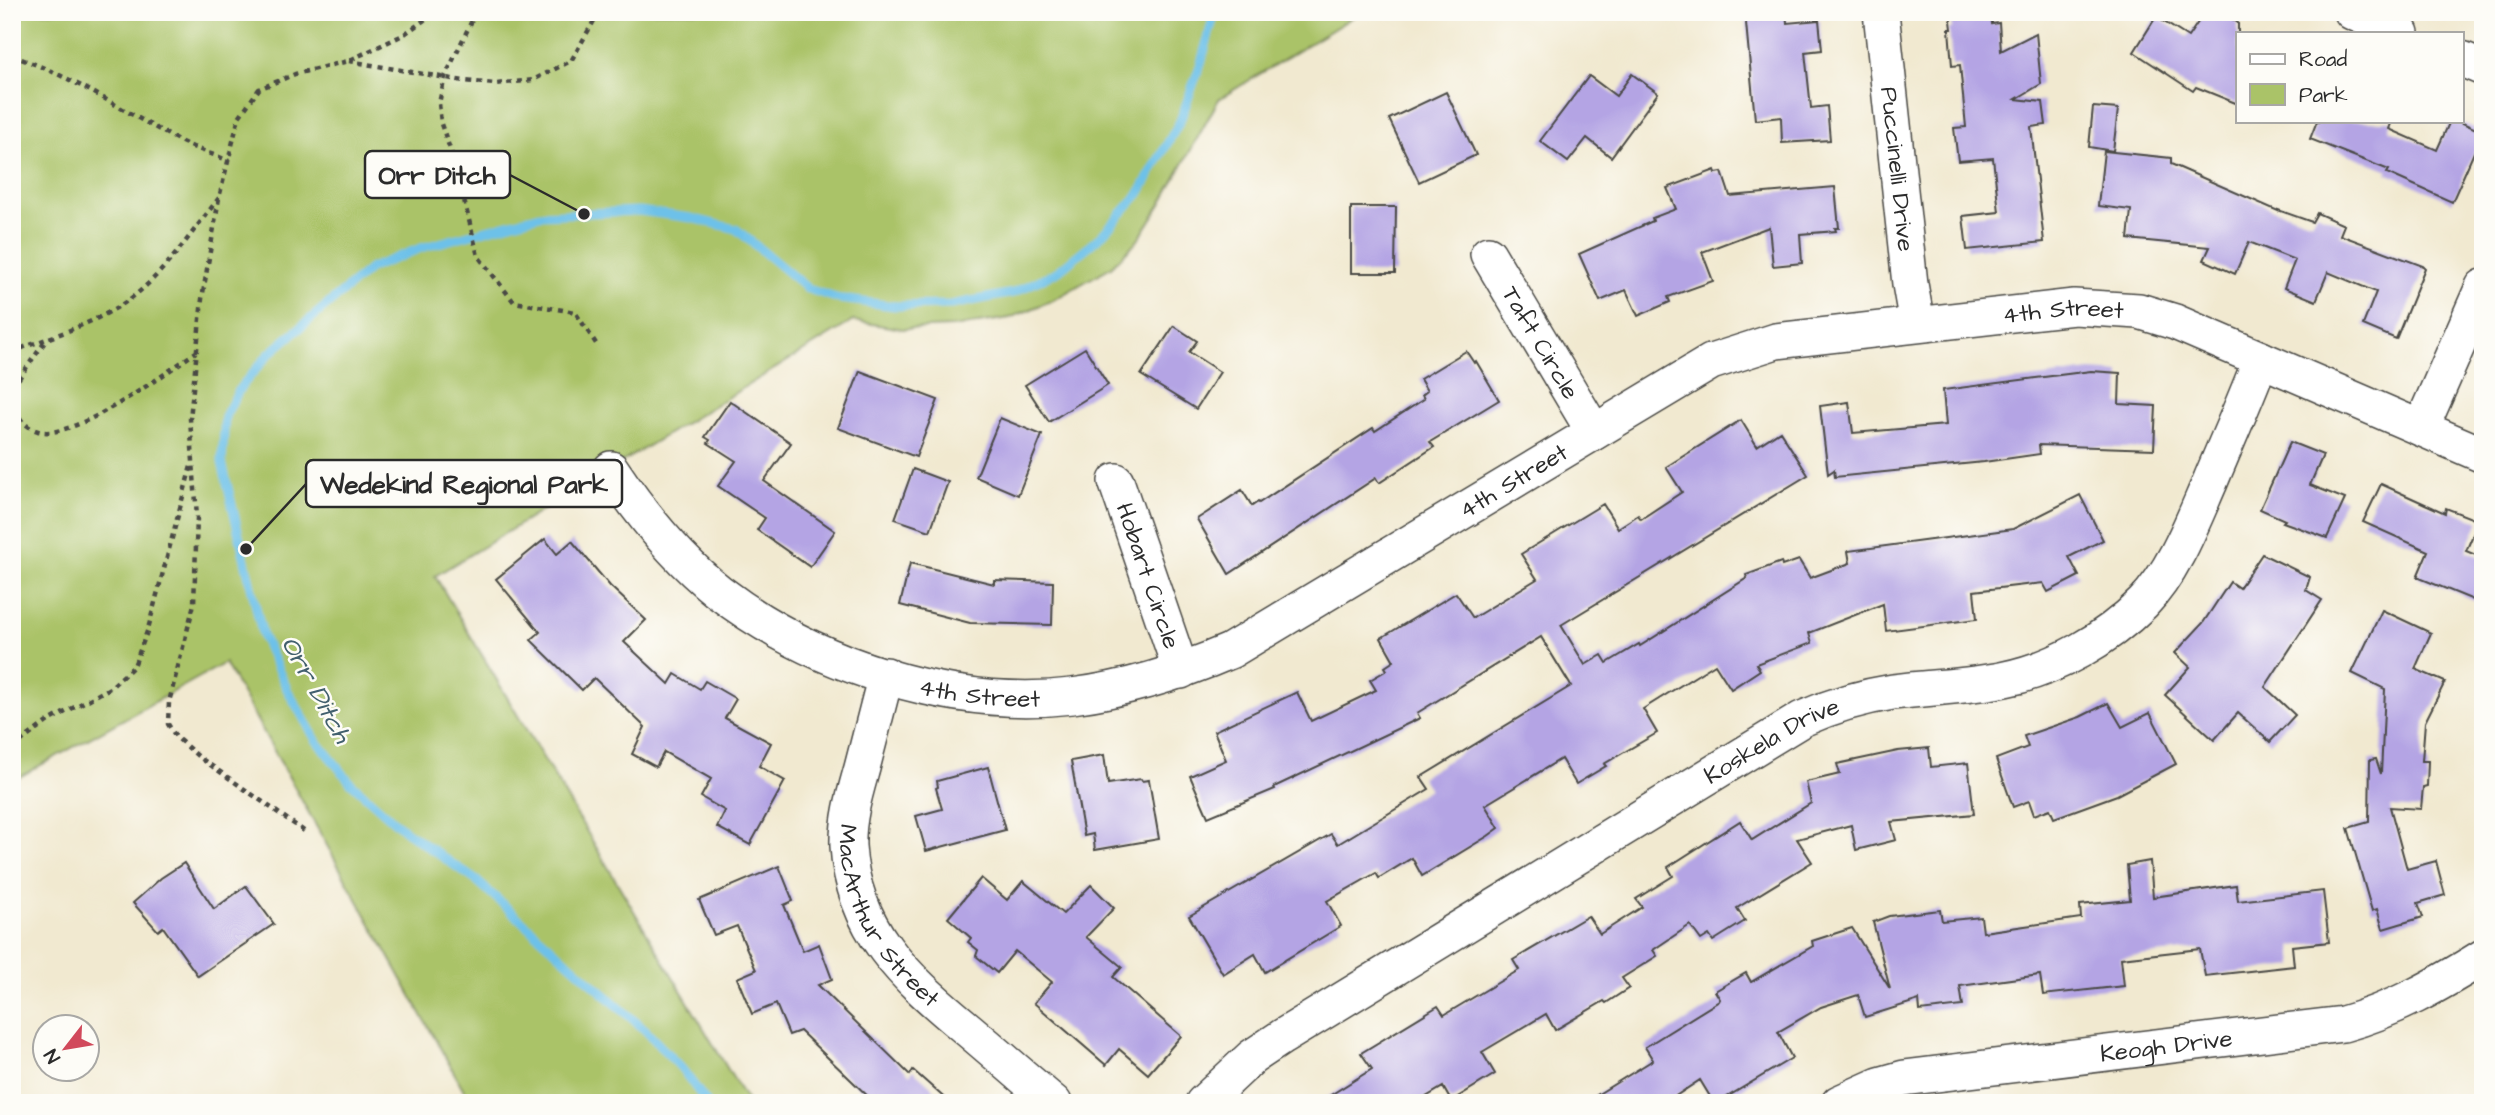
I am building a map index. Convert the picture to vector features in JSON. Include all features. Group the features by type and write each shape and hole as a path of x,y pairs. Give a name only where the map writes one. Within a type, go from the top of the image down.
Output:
{"street":[{"name":"Puccinelli Drive","path":"1881,12 1917,324"},
{"path":"2352,12 2399,32"},
{"path":"2464,60 2483,68"},
{"name":"Taft Circle","path":"1488,254 1594,432"},
{"path":"2421,428 2483,286"},
{"name":"4th Street","path":"611,468 655,528 682,559 718,591 758,619 803,645 887,676 950,691 1026,698 1070,696 1111,690 1181,671 1230,651 1711,362 1790,339 2074,307 2139,311 2175,322 2483,455"},
{"name":"Koskela Drive","path":"1203,1103 1252,1057 1282,1037 1802,719 1828,708 1880,695 2025,675 2057,662 2118,624 2144,602 2163,578 2178,551 2261,359"},
{"name":"Hobart Circle","path":"1116,481 1181,671"},
{"name":"MacArthur Street","path":"887,676 851,810 848,845 853,880 864,914 879,942 901,970 1054,1103"},
{"name":"Keogh Drive","path":"1839,1103 1904,1077 2343,1024 2402,1004 2483,957"}],"path":[{"path":"303,831 199,757 176,737 168,724 169,702 194,604 197,517 190,419 202,299 219,198 239,117 259,89 295,74 348,61 403,35 436,12"},
{"path":"476,12 446,77 439,103 441,124 454,160 478,256 514,302 575,312 597,345"},
{"path":"348,61 496,84 533,80 571,61 598,12"},
{"path":"12,56 35,63 182,142 229,161"},
{"path":"12,352 86,322 129,300 165,267 219,198"},
{"path":"49,338 17,381 12,398 16,412 25,424 40,432 67,427 106,412 197,351"},
{"path":"12,748 47,722 110,688 134,666 148,629 193,460"}],"green space":[{"path":"12,12 1361,12 1219,99 1138,240 1111,267 1053,300 1010,318 953,327 903,329 853,321 435,576 748,1103 471,1103 225,663 12,781"}],"building":[{"path":"1745,12 1786,12 1787,23 1819,20 1822,50 1805,52 1811,108 1827,106 1830,140 1782,143 1781,117 1755,120"},
{"path":"1950,12 1991,12 1992,24 1999,23 2001,51 2036,33 2041,84 2016,99 2043,102 2046,125 2031,127 2044,242 1967,250 1963,216 1999,212 1993,158 1958,161 1954,128 1966,127 1960,65 1952,66"},
{"path":"2205,12 2222,12 2238,23 2236,103 2196,87 2193,91 2134,52 2156,17 2188,37"},
{"path":"1632,74 1658,93 1611,157 1587,138 1568,162 1540,141 1589,76 1616,96"},
{"path":"1446,92 1476,155 1419,182 1389,119"},
{"path":"2093,107 2118,109 2113,151 2089,147"},
{"path":"2317,122 2392,122 2389,129 2437,150 2450,122 2460,122 2483,132 2452,202 2387,173 2389,170 2310,139"},
{"path":"2104,151 2171,158 2171,164 2278,211 2312,222 2317,213 2344,225 2340,235 2423,266 2425,268 2396,339 2363,325 2376,292 2328,272 2316,301 2284,288 2295,260 2249,242 2235,274 2204,260 2210,247 2128,239 2131,210 2098,206"},
{"path":"1715,170 1716,173 1722,172 1730,196 1835,187 1839,228 1835,228 1836,231 1800,234 1802,263 1773,266 1769,227 1702,252 1713,281 1668,297 1670,302 1638,316 1626,290 1600,301 1579,254 1676,209 1667,188"},
{"path":"1351,207 1396,207 1395,273 1351,273"},
{"path":"1174,326 1197,341 1189,352 1220,372 1196,409 1141,375"},
{"path":"1085,348 1108,385 1049,422 1025,385"},
{"path":"1466,351 1474,363 1476,361 1499,400 1430,442 1434,447 1379,483 1376,478 1229,574 1197,519 1242,490 1252,506 1259,503 1373,428 1375,431 1424,399 1422,395 1427,391 1420,379"},
{"path":"860,371 938,400 916,457 838,428"},
{"path":"2091,371 2120,373 2119,404 2156,406 2154,449 2039,445 2040,454 1984,462 1835,477 1834,470 1828,474 1820,406 1849,402 1853,433 1946,425 1943,390"},
{"path":"730,401 791,443 764,481 835,531 810,567 757,530 765,518 718,486 736,461 708,443 710,440 705,437"},
{"path":"1000,418 1042,435 1018,495 976,477"},
{"path":"1741,420 1757,446 1780,431 1808,475 1561,625 1585,665 1602,655 1607,663 1639,644 1640,646 1747,578 1746,575 1781,562 1782,566 1799,560 1810,578 1850,563 1848,551 2013,529 2080,495 2103,540 2069,557 2079,576 2048,592 2043,583 1974,591 1977,619 1886,631 1883,604 1809,633 1812,643 1756,664 1760,670 1731,689 1715,664 1643,709 1657,733 1604,764 1606,766 1576,784 1561,759 1485,805 1499,828 1488,836 1422,876 1412,858 1379,878 1376,873 1327,901 1341,926 1265,972 1255,954 1223,974 1189,916 1331,834 1338,844 1429,789 1421,777 1571,686 1541,637 1417,713 1420,718 1274,787 1275,789 1208,817 1190,776 1226,760 1214,731 1297,692 1311,721 1376,690 1370,680 1387,670 1385,667 1394,661 1381,638 1456,593 1473,618 1537,579 1521,554 1603,504 1618,528 1638,515 1641,519 1682,492 1666,467"},
{"path":"2290,442 2323,455 2310,485 2345,499 2327,538 2283,522 2285,520 2260,509"},
{"path":"913,469 948,482 930,531 895,519"},
{"path":"2381,484 2445,513 2446,508 2479,521 2466,551 2483,558 2483,604 2417,577 2428,551 2363,522"},
{"path":"545,539 557,554 572,541 610,586 646,620 624,642 669,684 675,674 700,689 705,681 736,699 725,718 771,743 759,766 785,781 750,845 717,827 725,811 701,797 711,779 664,752 656,767 632,754 645,727 594,678 582,690 531,640 540,632 496,579"},
{"path":"2262,554 2310,577 2306,590 2322,600 2265,687 2295,715 2270,742 2238,713 2214,740 2165,695 2190,667 2175,653 2203,623 2230,582 2239,588"},
{"path":"910,563 994,584 994,580 1053,582 1052,625 970,623 900,605"},
{"path":"2382,610 2431,633 2415,669 2445,682 2425,722 2422,761 2428,761 2427,786 2423,787 2421,809 2390,807 2407,869 2436,861 2445,895 2418,903 2423,917 2383,929 2377,909 2372,911 2348,828 2369,822 2370,760 2376,759 2381,774 2385,689 2352,673"},
{"path":"2108,703 2122,727 2150,713 2176,764 2117,795 2054,818 2050,809 2034,815 2029,801 2013,807 1996,759 2028,747 2024,736 2080,717"},
{"path":"1929,748 1931,767 1968,763 1974,814 1891,822 1896,840 1856,850 1851,825 1797,839 1812,862 1737,908 1745,921 1713,941 1709,935 1701,940 1690,925 1653,950 1657,956 1622,978 1629,988 1606,1003 1604,1001 1555,1030 1546,1014 1482,1052 1495,1074 1451,1101 1443,1087 1416,1103 1318,1103 1372,1069 1361,1053 1438,1006 1444,1015 1519,970 1513,960 1588,916 1600,934 1642,907 1636,899 1673,876 1668,867 1740,821 1752,840 1811,803 1806,782 1840,774 1837,764 1898,751"},
{"path":"1104,755 1108,784 1149,780 1159,839 1095,850 1093,834 1084,836 1071,761"},
{"path":"988,767 1005,830 926,851 916,816 942,809 936,788 937,781"},
{"path":"2150,861 2153,897 2236,885 2238,901 2323,891 2329,942 2292,946 2294,966 2205,976 2200,949 2121,958 2124,986 2043,995 2040,975 1960,986 1963,1006 1920,1011 1919,1000 1865,1017 1858,995 1821,1007 1778,1032 1792,1058 1717,1103 1714,1103 1700,1080 1665,1103 1584,1103 1653,1060 1645,1047 1719,1001 1715,991 1746,973 1751,982 1813,946 1812,941 1852,928 1890,989 1873,922 1889,916 1940,910 1942,921 1981,917 1983,932 2081,918 2080,905 2130,900 2127,865"},
{"path":"184,863 214,909 246,886 274,924 198,976 163,927 158,931 133,903 161,878"},
{"path":"779,866 793,901 784,905 803,951 819,944 832,979 818,985 910,1075 913,1070 950,1103 875,1103 800,1031 789,1035 776,1004 752,1014 737,978 756,970 737,926 714,935 699,900"},
{"path":"981,878 1007,900 1023,881 1063,914 1091,885 1114,908 1086,937 1122,967 1113,977 1181,1036 1148,1074 1119,1049 1106,1065 1034,1003 1052,982 1015,951 997,973 976,956 978,950 968,942 971,938 948,918"}],"waterway":[{"name":"Orr Ditch","path":"707,1103 682,1069 646,1031 477,881 404,830 351,783 316,740 288,691 263,637 222,462 225,416 240,388 269,354 371,268 421,248 540,215 639,211 691,218 736,229 808,289 839,299 895,306 951,305 1013,293 1058,271 1101,236 1139,194 1180,121 1201,63 1215,12"}],"place":[{"name":"Orr Ditch","path":"584,214"},
{"name":"Wedekind Regional Park","path":"246,549"}]}
